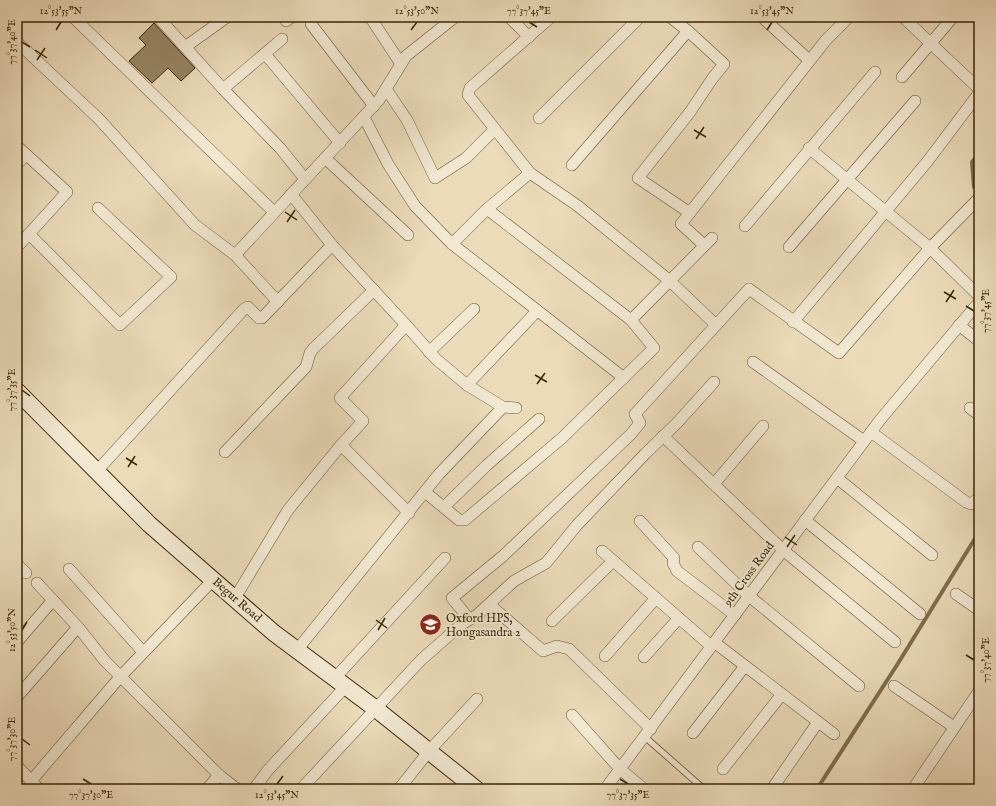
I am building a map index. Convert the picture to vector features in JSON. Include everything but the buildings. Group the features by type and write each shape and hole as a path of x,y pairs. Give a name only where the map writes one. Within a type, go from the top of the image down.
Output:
{"main road":[{"name":"Begur Road","path":"17,391 149,524 213,580 297,650 376,709 476,789"}],"street":[{"path":"73,17 274,212"},
{"path":"158,17 280,148 305,179"},
{"path":"185,47 227,17"},
{"path":"370,17 401,64"},
{"path":"234,255 340,144 374,106 406,56 455,17"},
{"path":"509,17 529,37"},
{"path":"551,17 468,91 468,95 530,173 578,206 670,281 716,325"},
{"path":"539,118 640,17"},
{"path":"670,17 688,31 724,64 690,112 638,178 690,213"},
{"path":"762,17 809,60"},
{"path":"631,320 708,242 681,224 809,60 849,17"},
{"path":"902,77 953,17"},
{"path":"906,20 979,89"},
{"path":"311,24 374,106"},
{"path":"572,165 688,31"},
{"path":"224,89 282,39"},
{"path":"17,42 99,119 195,226 234,255 278,302"},
{"path":"265,54 340,144"},
{"path":"745,226 809,148 876,72"},
{"path":"386,89 407,120 435,178 466,158 495,129"},
{"path":"793,322 887,212 927,162 979,92"},
{"path":"789,247 915,101"},
{"path":"364,117 388,164 415,206 452,244 624,378"},
{"path":"17,146 68,192 17,247"},
{"path":"809,148 930,248 979,296"},
{"path":"17,164 26,155"},
{"path":"326,158 408,235"},
{"path":"452,244 487,209 530,173"},
{"path":"291,194 332,245 429,352 467,385 503,408 516,408"},
{"path":"469,620 452,598 503,556 631,434 640,423 635,414 749,290 838,353 930,248 979,198"},
{"path":"29,234 120,325 171,277 98,208"},
{"path":"425,492 459,520 465,520 470,517 562,438 654,348 631,320 487,209"},
{"path":"97,471 244,309 248,307 261,318 332,245"},
{"path":"225,452 306,367 310,354 314,348 374,290"},
{"name":"9th Cross Road","path":"605,789 868,437 979,302"},
{"path":"429,352 474,309"},
{"path":"467,385 537,311"},
{"path":"235,598 288,510 363,421 340,398 406,325"},
{"path":"960,325 979,341"},
{"path":"753,362 966,502 971,504 979,498"},
{"path":"301,789 421,660 462,624 489,604 514,581 546,563 577,526 677,423 714,382"},
{"path":"297,650 338,597 425,492 463,449 503,408"},
{"path":"444,507 487,465 539,419"},
{"path":"714,484 763,426"},
{"path":"663,436 783,550 894,642"},
{"path":"341,446 409,513"},
{"path":"837,478 932,555"},
{"path":"805,520 920,614"},
{"path":"640,522 674,558 673,563 677,571 735,615"},
{"path":"698,547 749,596 859,686"},
{"path":"602,551 679,618 834,734"},
{"path":"254,789 268,770 445,558"},
{"path":"552,622 613,561"},
{"path":"17,564 26,573"},
{"path":"69,569 143,652"},
{"path":"17,766 35,785 120,677 213,580"},
{"path":"37,583 78,626 120,677 219,775 237,789"},
{"path":"956,594 979,610"},
{"path":"605,656 656,598"},
{"path":"17,642 52,600"},
{"path":"489,604 543,651 557,646 569,649 648,733"},
{"path":"644,657 679,618"},
{"path":"17,697 78,626"},
{"path":"693,733 745,666"},
{"path":"894,686 954,727"},
{"path":"913,789 979,691"},
{"path":"723,769 782,694"},
{"path":"399,789 430,751 477,699"},
{"path":"572,715 620,769 644,789"},
{"path":"772,789 818,722"},
{"path":"207,789 219,775"}],"lane":[{"path":"648,733 704,789"}],"waterway":[{"path":"974,187 972,162 979,154"},
{"path":"817,789 897,665 979,532"}],"place":[{"name":"Oxford HPS, Hongasandra 2","path":"430,625"}]}
